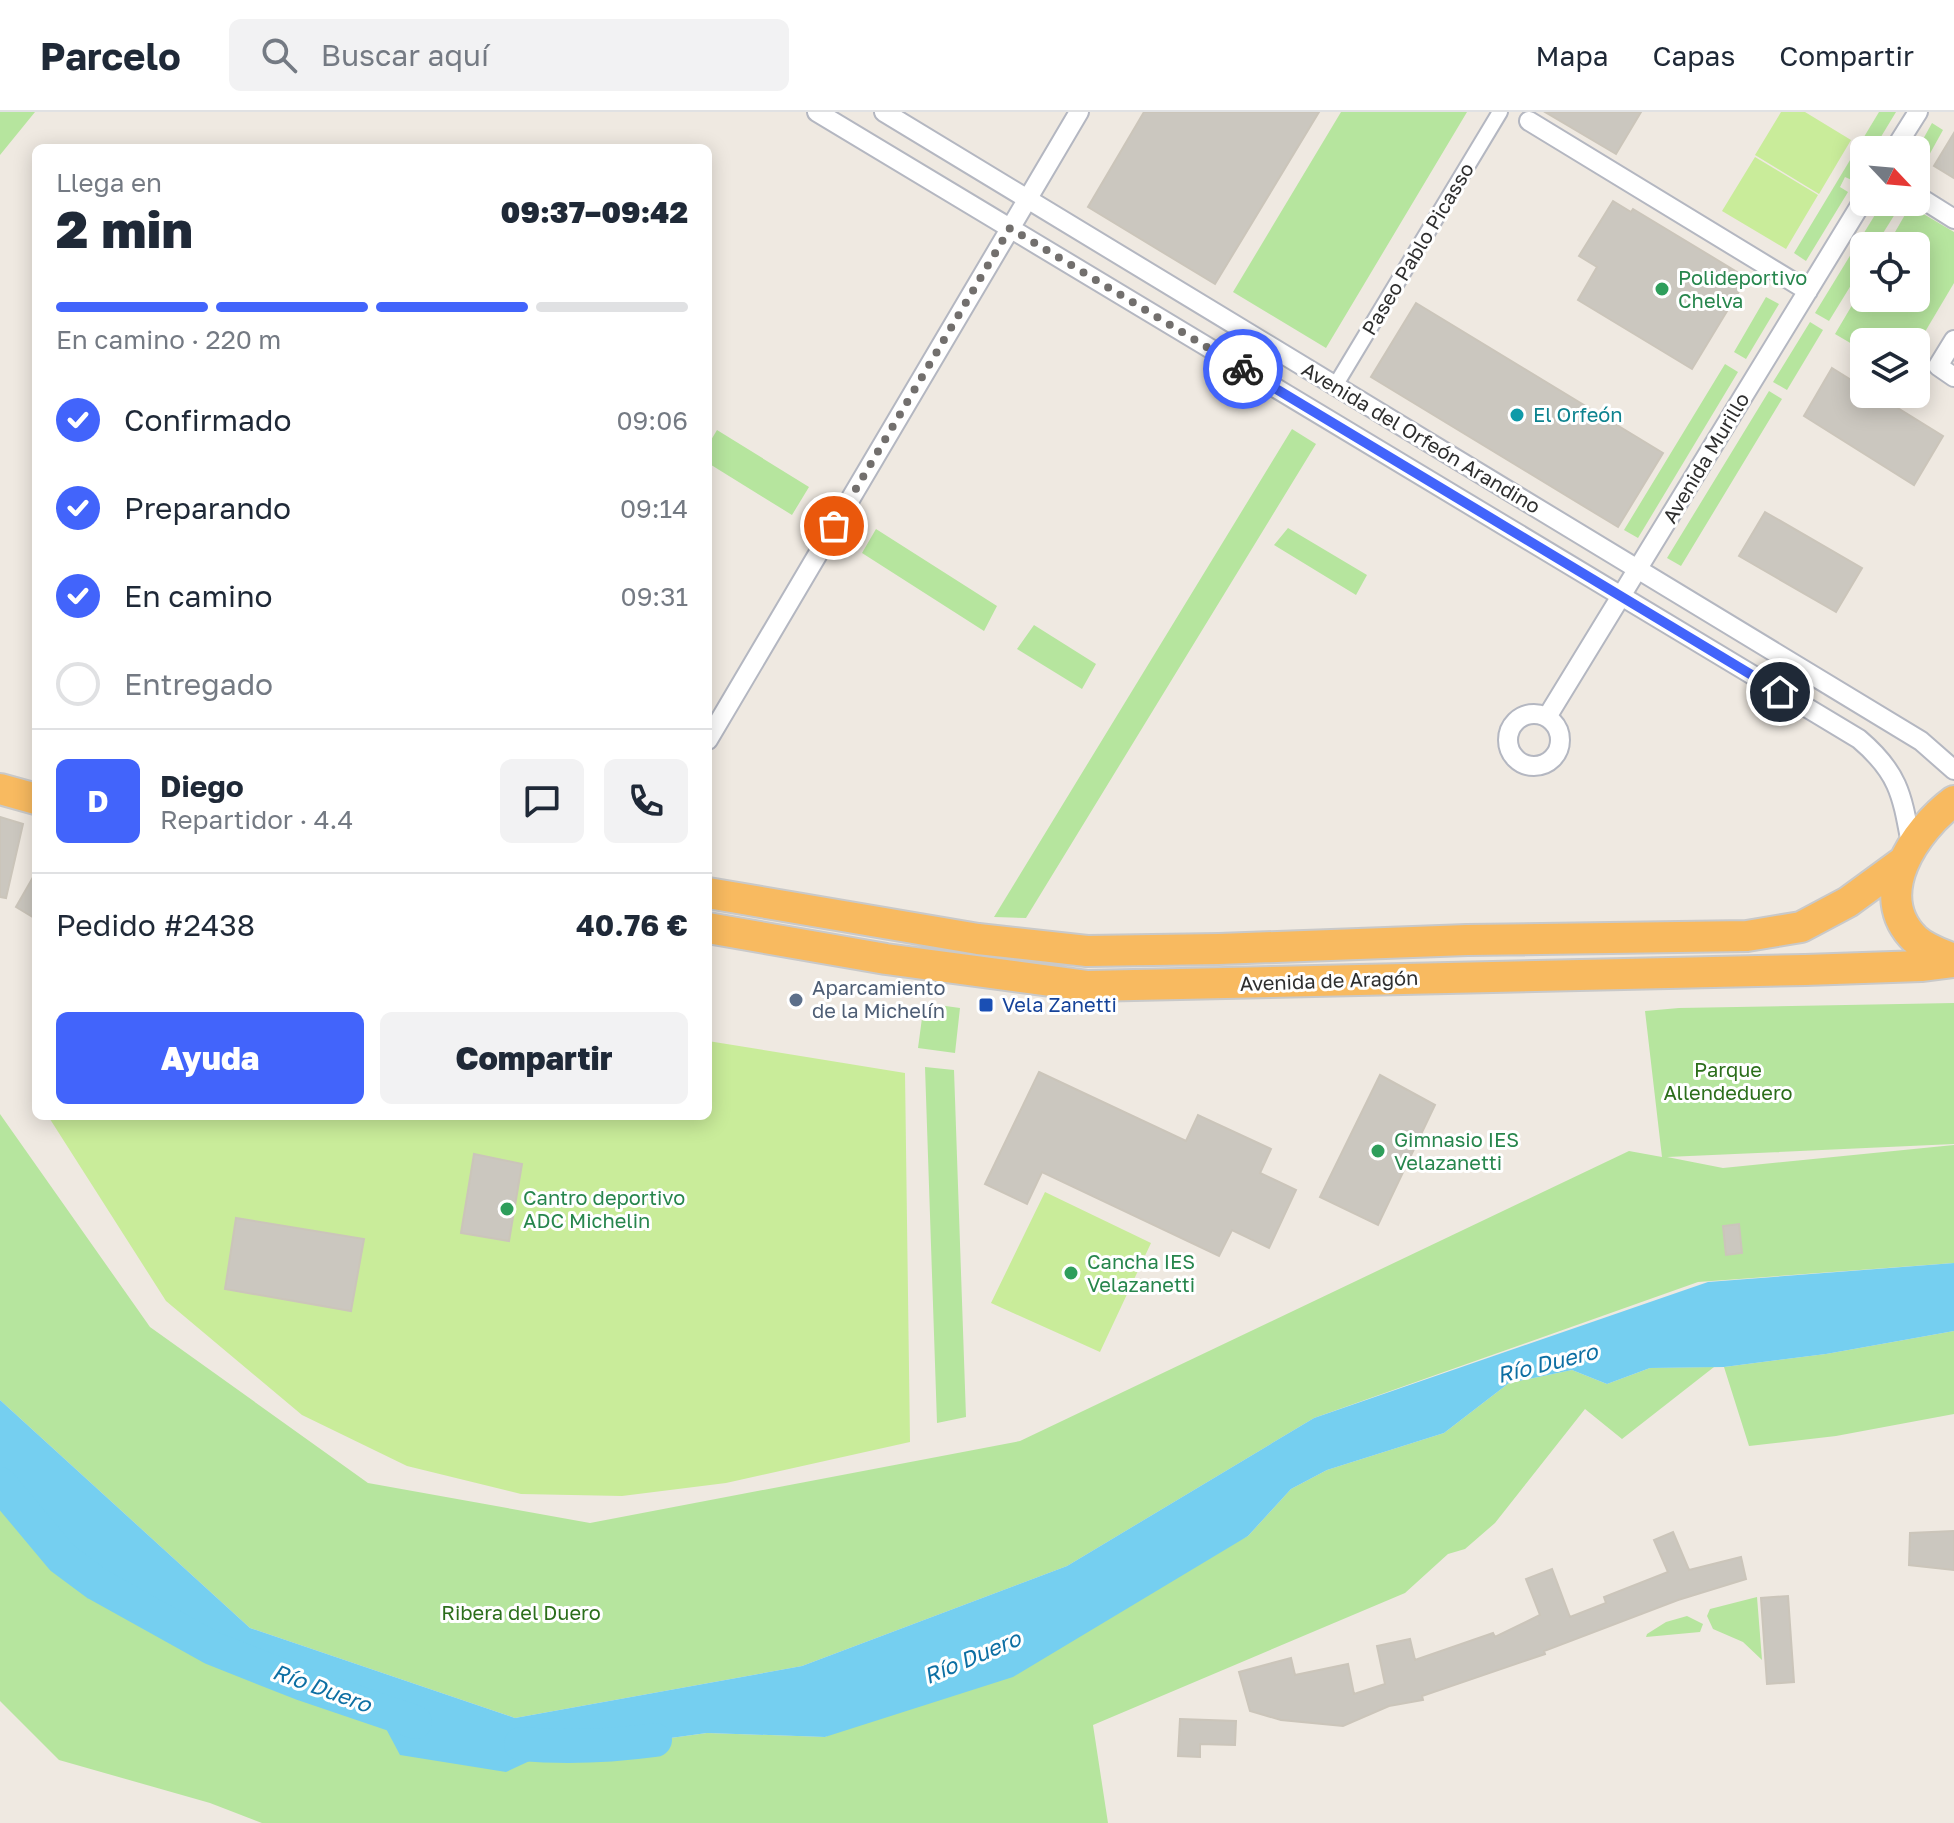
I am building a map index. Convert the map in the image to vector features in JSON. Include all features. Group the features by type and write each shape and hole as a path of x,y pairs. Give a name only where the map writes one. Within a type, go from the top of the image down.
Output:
{"highway":[{"path":"0,789 32,795"},
{"name":"Avenida de Aragón","path":"712,894 978,939 1087,951 1483,939 1747,936 1801,927 1848,902 1908,852 1954,801"},
{"path":"1908,852 1896,897 1905,926 1930,949 1954,960"},
{"name":"Avenida de Aragón","path":"712,929 886,959 1088,986 1805,970 1921,966 1954,960"}],"street":[{"name":"Avenida del Orfeón Arandino","path":"817,112 1859,739 1888,767 1905,809 1908,852"},
{"name":"Avenida del Orfeón Arandino","path":"884,112 1921,741 1954,770"},
{"path":"712,733 1079,112"},
{"name":"Paseo Pablo Picasso","path":"1335,386 1500,112"},
{"path":"1903,136 1918,112"},
{"path":"1529,121 1808,291"},
{"path":"1930,204 1954,219"},
{"name":"Avenida Murillo","path":"1547,717 1854,216"},
{"path":"1954,340 1938,366 1954,377"}],"green space":[{"path":"0,112 35,112 0,155"},
{"path":"1341,112 1467,112 1326,348 1233,292"},
{"path":"1781,112 1805,112 1850,139 1819,194 1755,155"},
{"path":"1879,112 1896,112 1881,136 1865,136"},
{"path":"1932,123 1943,130 1930,153 1930,136 1925,136"},
{"path":"1755,157 1818,195 1786,249 1722,211"},
{"path":"1850,160 1850,179 1845,177 1840,187 1848,192 1806,261 1794,253"},
{"path":"1874,216 1894,216 1884,232 1864,232"},
{"path":"1904,216 1927,216 1954,232 1954,283 1927,328 1850,328 1850,343 1835,334 1850,309 1850,312 1930,312 1930,232 1895,232"},
{"path":"1850,256 1850,287 1829,321 1815,313"},
{"path":"1766,297 1779,304 1746,359 1734,352"},
{"path":"1810,322 1823,330 1787,390 1773,382"},
{"path":"1725,364 1738,372 1638,538 1624,530"},
{"path":"1769,391 1782,399 1681,566 1667,558"},
{"path":"1292,429 1316,444 1026,918 994,917"},
{"path":"717,430 809,487 792,515 712,465 712,438"},
{"path":"1288,528 1367,575 1356,595 1274,545"},
{"path":"876,529 997,606 984,631 862,553"},
{"path":"1034,625 1096,664 1082,689 1017,649"},
{"path":"924,1003 960,1008 955,1053 918,1048"},
{"name":"Ribera del Duero","path":"1954,1003 1954,1144 1667,1157 1723,1168 1954,1145 1954,1263 1698,1282 1314,1418 1067,1566 802,1666 515,1718 250,1628 0,1400 0,1114 150,1327 368,1483 590,1523 1020,1441 1629,1151 1662,1157 1645,1011"},
{"name":"Cantro deportivo ADC Michelin","path":"712,1042 905,1073 910,1442 726,1483 622,1496 521,1494 407,1466 302,1415 166,1301 51,1120 712,1120"},
{"path":"925,1067 954,1070 966,1417 937,1423"},
{"name":"Cancha IES Velazanetti","path":"1045,1192 1151,1243 1100,1352 991,1303"},
{"path":"1954,1331 1954,1414 1836,1436 1749,1446 1724,1367 1826,1354"},
{"path":"1714,1367 1622,1439 1585,1409 1495,1523 1465,1549 1448,1554 1405,1593 1093,1725 1108,1823 262,1823 210,1803 59,1760 0,1701 0,1484 62,1558 97,1584 212,1648 375,1708 553,1747 612,1746 707,1733 825,1737 1248,1536 1291,1489 1327,1470 1444,1433 1509,1383 1572,1370 1607,1384 1650,1368"},
{"path":"1757,1597 1762,1660 1743,1642 1713,1629 1707,1616 1710,1609"},
{"path":"1687,1616 1703,1624 1700,1632 1646,1637 1666,1622"}],"water":[{"path":"1954,1263 1954,1331 1826,1354 1724,1367 1650,1368 1607,1384 1572,1370 1509,1383 1444,1433 1327,1470 1291,1489 1248,1536 1013,1677 825,1737 707,1733 612,1746 562,1746 506,1772 400,1755 375,1708 212,1648 97,1584 62,1558 0,1484 0,1400 250,1628 515,1718 802,1666 1067,1566 1314,1418 1708,1282"}],"building":[{"path":"1144,112 1319,112 1215,284 1088,207"},
{"path":"1545,112 1641,112 1616,154"},
{"path":"1954,133 1954,178 1934,166"},
{"name":"Polideportivo Chelva","path":"1613,201 1631,212 1633,209 1747,278 1692,369 1578,300 1597,267 1579,256"},
{"name":"El Orfeón","path":"1416,303 1663,453 1618,527 1371,377"},
{"path":"1832,368 1850,379 1850,408 1898,408 1943,436 1914,485 1804,416"},
{"path":"1765,512 1862,568 1836,612 1739,556"},
{"path":"0,817 23,824 6,898 0,897"},
{"path":"32,879 32,917 16,907"},
{"path":"1039,1072 1186,1141 1198,1115 1271,1149 1260,1173 1296,1190 1269,1248 1232,1230 1219,1256 1042,1172 1027,1204 985,1184"},
{"name":"Gimnasio IES Velazanetti","path":"1380,1075 1435,1105 1378,1225 1320,1197"},
{"path":"474,1154 522,1164 509,1241 461,1233"},
{"path":"236,1218 364,1239 351,1311 225,1289"},
{"path":"1739,1224 1742,1253 1726,1255 1723,1226"},
{"path":"1954,1531 1954,1570 1909,1565 1910,1533"},
{"path":"1673,1532 1689,1570 1741,1557 1746,1579 1678,1600 1544,1651 1545,1654 1422,1696 1423,1700 1389,1706 1343,1726 1281,1720 1250,1711 1239,1672 1291,1658 1295,1675 1348,1664 1354,1694 1385,1684 1377,1646 1410,1639 1415,1660 1493,1633 1495,1637 1540,1615 1526,1579 1552,1569 1570,1617 1606,1603 1604,1597 1668,1572 1654,1540"},
{"path":"1788,1596 1794,1682 1767,1684 1761,1598"},
{"path":"1180,1719 1236,1721 1235,1745 1200,1744 1200,1757 1178,1756"}],"waterway":[{"name":"Río Duero","path":"0,1484 62,1558 97,1584 212,1648 303,1684 415,1722"},
{"name":"Río Duero","path":"521,1744 588,1746 655,1740"}],"way so far":[{"path":"834,526 1010,228 1243,369"}],"place":[{"name":"Polideportivo Chelva","path":"1662,289"},
{"name":"El Orfeón","path":"1517,415"},
{"name":"Aparcamiento de la Michelín","path":"796,1000"},
{"name":"Vela Zanetti","path":"986,1005"},
{"name":"Gimnasio IES Velazanetti","path":"1378,1151"},
{"name":"Cantro deportivo ADC Michelin","path":"507,1209"},
{"name":"Cancha IES Velazanetti","path":"1071,1273"}],"route":[{"path":"1243,369 1780,692"}],"park label":[{"name":"Parque Allendeduero","path":"1728,1082"}]}
